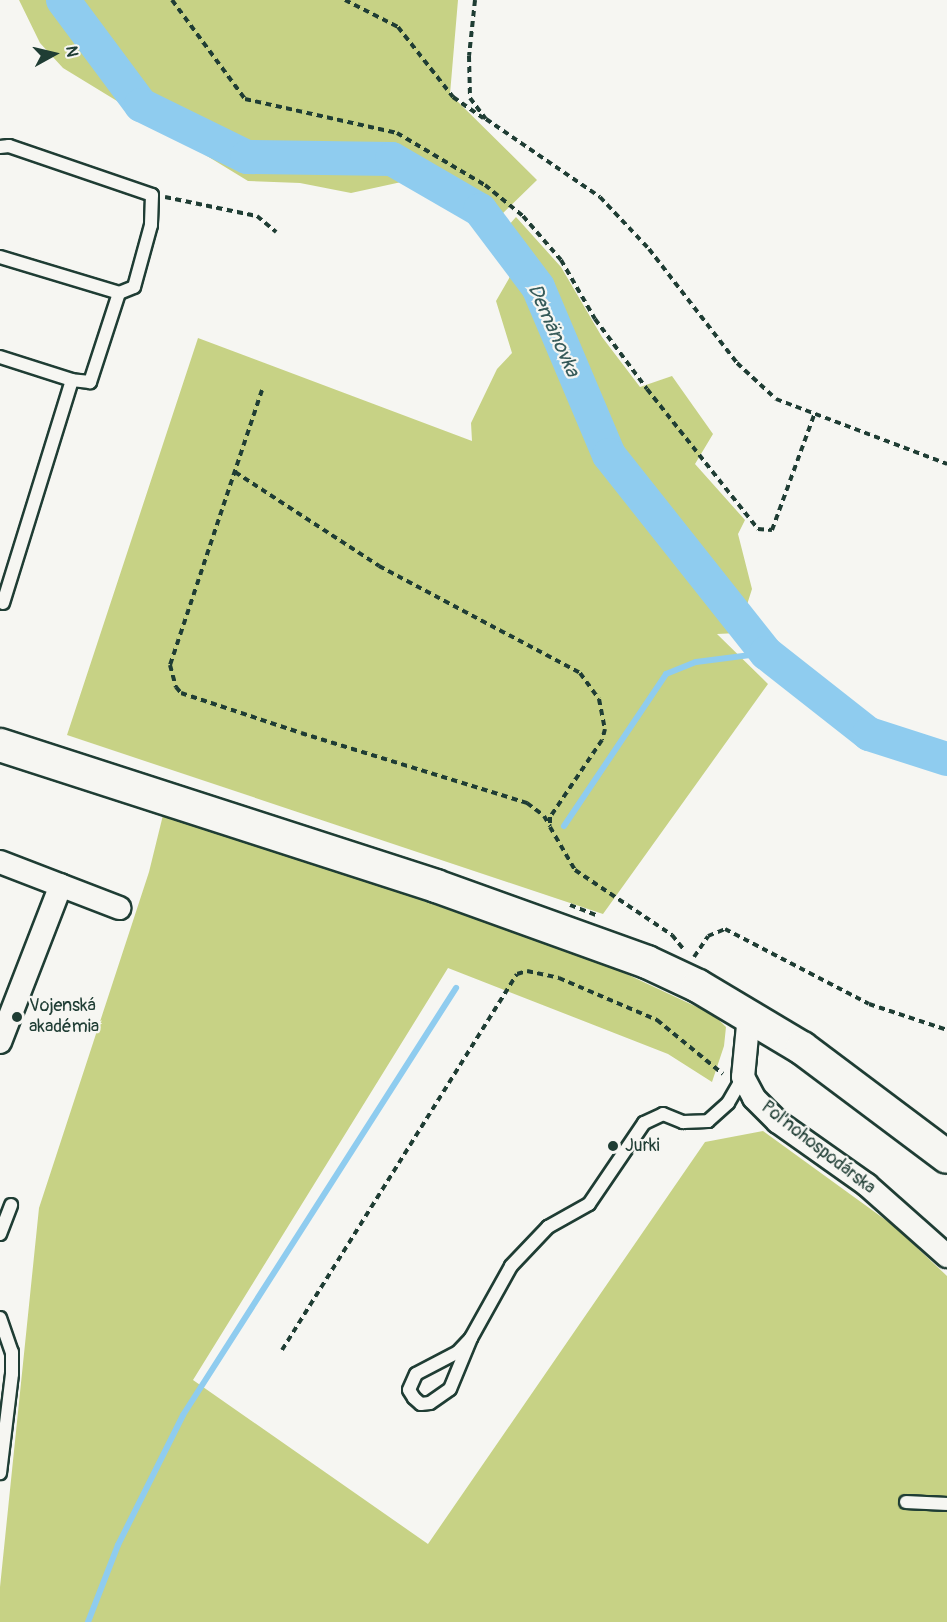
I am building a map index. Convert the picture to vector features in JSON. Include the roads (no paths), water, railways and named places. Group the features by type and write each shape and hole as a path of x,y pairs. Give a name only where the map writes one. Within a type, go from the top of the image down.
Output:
{"main road":[{"path":"0,745 561,929 646,962 749,1015 849,1081 947,1157"}],"street":[{"path":"1,866 61,885 119,908"},
{"path":"0,1042 61,885"},
{"path":"740,1082 749,1015"},
{"name":"Poľnohospodárska","path":"740,1082 778,1122 867,1185 947,1256"}],"lane":[{"path":"0,147 152,195 151,225 134,287 118,293 0,257"},
{"path":"0,357 72,381 90,382 118,293"},
{"path":"3,603 72,381"},
{"path":"471,1338 458,1352 416,1374 410,1390 421,1404 430,1403 450,1389 471,1338 516,1259 548,1227 589,1204 644,1123 663,1114 694,1124 708,1121 719,1114 740,1082"},
{"path":"0,1234 11,1205"},
{"path":"0,1318 12,1352 12,1374 0,1473"},
{"path":"906,1502 947,1504"}],"waterway":[{"name":"Demänovka","path":"63,0 141,105 247,157 392,159 480,210 538,287 609,455 766,653 869,734 947,759"},
{"path":"564,826 666,674 696,662 766,653"},
{"path":"88,1622 118,1545 183,1415 456,988"}],"place":[{"name":"Vojenská akadémia","path":"17,1017"},
{"name":"Jurki","path":"613,1146"}]}
